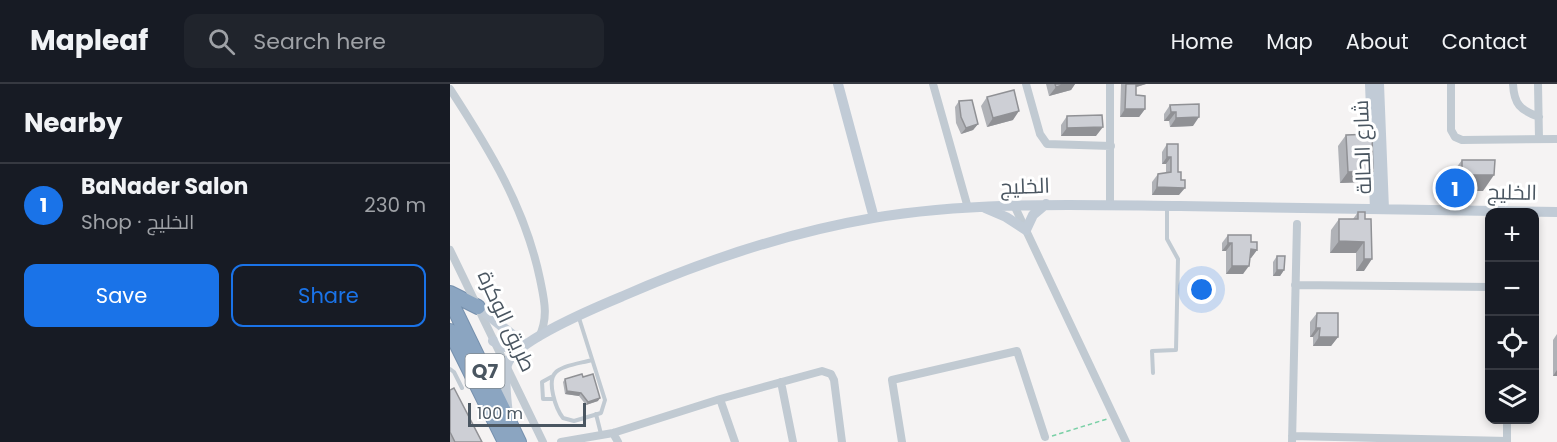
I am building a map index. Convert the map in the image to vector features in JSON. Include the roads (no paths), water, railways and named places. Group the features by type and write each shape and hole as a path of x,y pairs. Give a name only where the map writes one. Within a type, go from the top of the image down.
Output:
{"highway":[{"path":"450,293 478,307"},
{"name":"طريق الوكرة","path":"450,300 519,442"},
{"name":"Q7","path":"450,331 505,442"}],"street":[{"path":"838,84 874,218"},
{"path":"933,84 968,208"},
{"path":"1026,84 1040,134 1047,144 1111,146"},
{"path":"1110,84 1110,205"},
{"name":"شارع الحالة","path":"1370,84 1380,209"},
{"name":"شارع الحالة","path":"1379,84 1380,209"},
{"path":"1451,84 1451,130 1455,137 1462,140 1557,139"},
{"path":"1513,84 1514,99 1518,107 1539,117"},
{"path":"1538,84 1539,139"},
{"path":"450,89 488,147 526,226 545,304 545,320 539,337"},
{"path":"1026,230 1033,215 1046,204"},
{"name":"الخليج","path":"506,370 509,360 522,347 539,337 578,316 671,275 794,235 874,218 968,208 1046,204 1557,212"},
{"path":"1014,205 1126,442"},
{"path":"982,207 1006,217 1026,230"},
{"path":"1297,224 1292,439 1507,441 1507,424"},
{"name":"طريق الوكرة","path":"450,250 506,370 544,442"},
{"path":"1295,285 1485,287"},
{"path":"478,307 522,347"},
{"path":"493,340 505,347 522,347"},
{"path":"902,442 892,380 1017,351 1045,438"},
{"path":"506,370 508,419"},
{"path":"561,442 613,433 720,399 822,371 831,374 842,442"},
{"path":"781,382 793,442"},
{"path":"720,399 735,442"},
{"path":"613,433 618,442"}],"lane":[{"path":"1153,372 1152,351 1176,350 1178,259 1167,238 1167,206"},
{"path":"553,376 553,399 562,418 574,421 601,412 605,400 578,316"},
{"path":"553,399 543,399 542,382 557,371 592,360"},
{"path":"450,369 462,388"},
{"path":"596,414 602,435"}],"place":[{"name":"BaNader Salon","path":"1455,188"}]}
